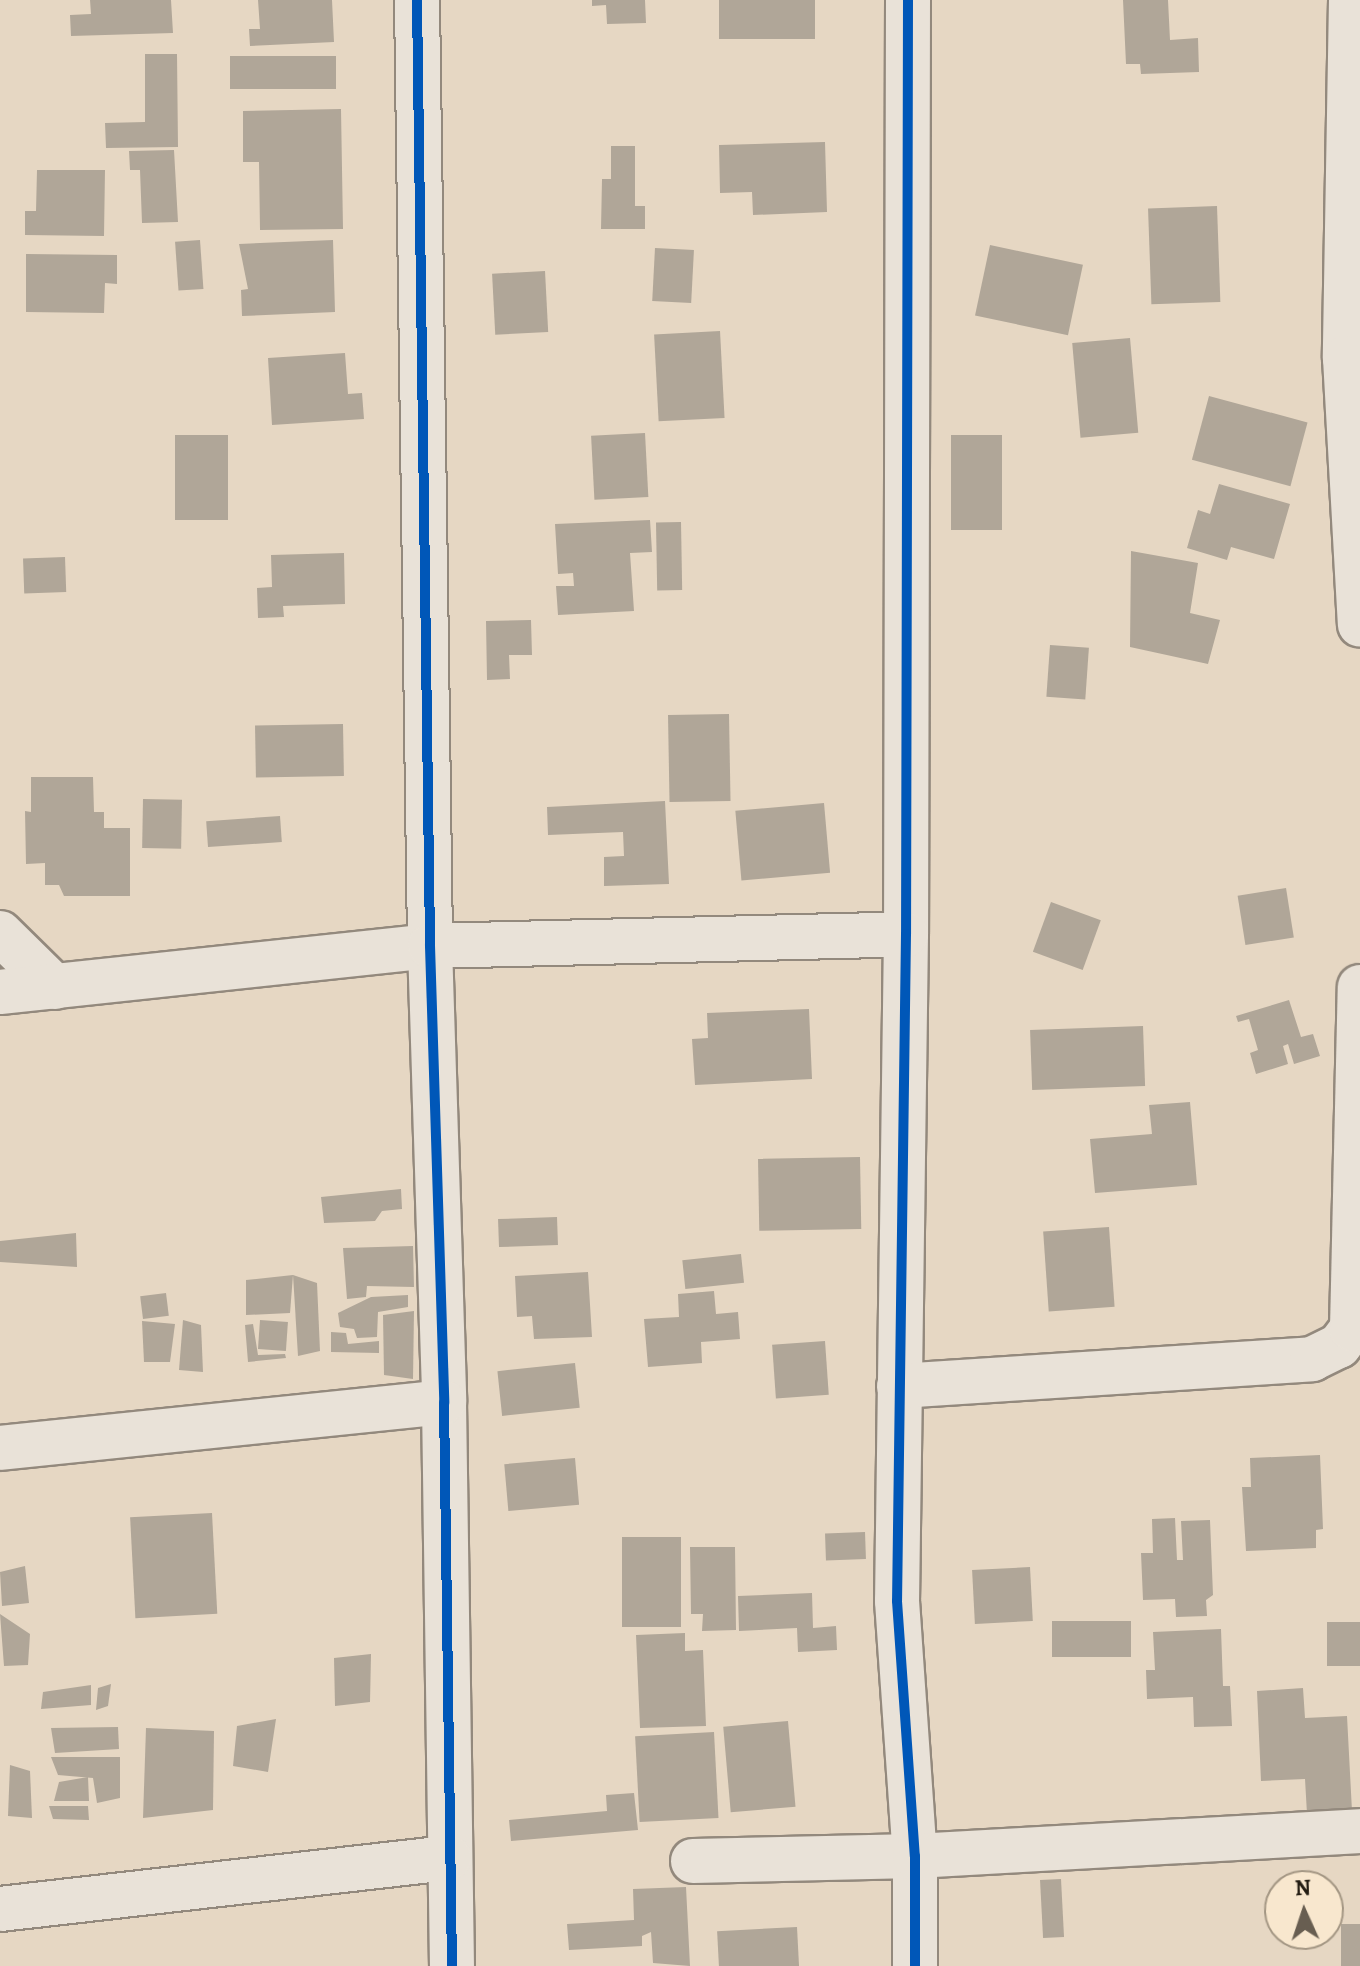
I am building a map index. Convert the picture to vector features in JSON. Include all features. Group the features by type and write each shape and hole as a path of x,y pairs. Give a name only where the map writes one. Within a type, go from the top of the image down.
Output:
{"street":[{"path":"417,0 430,946 444,1402 452,1966"},
{"path":"908,0 906,934 897,1601 915,1856 915,1966"},
{"path":"1351,0 1353,264 1345,358 1360,625"},
{"path":"0,933 55,987"},
{"path":"0,992 430,946 906,934"},
{"path":"899,1386 1312,1359 1339,1346 1352,1329 1360,987"},
{"path":"0,1448 444,1402"},
{"path":"693,1861 915,1856 1360,1831"},
{"path":"0,1909 449,1858"}],"building":[{"path":"90,0 171,0 173,33 71,36 70,15 91,14"},
{"path":"258,0 332,0 334,42 250,46 249,29 260,29"},
{"path":"592,0 645,0 646,23 607,24 606,5 592,6"},
{"path":"719,0 815,0 815,39 719,39"},
{"path":"1123,0 1168,0 1170,40 1198,38 1199,72 1141,74 1140,64 1126,64"},
{"path":"145,54 177,54 178,147 106,148 105,123 145,122"},
{"path":"230,56 336,56 336,89 230,89"},
{"path":"341,109 343,229 260,230 259,162 243,162 243,111"},
{"path":"825,142 827,212 753,215 752,192 720,193 719,145"},
{"path":"611,146 635,146 635,206 645,206 645,229 601,229 602,179 611,179"},
{"path":"174,150 178,222 142,223 140,170 130,170 129,151"},
{"path":"37,170 105,170 104,236 25,235 25,211 36,211"},
{"path":"1217,206 1220,302 1151,304 1148,208"},
{"path":"200,240 203,289 178,291 175,242"},
{"path":"333,240 335,312 242,316 241,290 248,289 239,244"},
{"path":"990,245 1083,265 1068,335 975,315"},
{"path":"655,248 694,250 691,303 652,301"},
{"path":"26,254 117,255 117,284 105,283 104,313 26,312"},
{"path":"545,271 548,332 495,335 492,274"},
{"path":"720,331 725,418 659,421 654,334"},
{"path":"1130,338 1138,433 1081,438 1072,343"},
{"path":"345,353 348,394 362,393 364,419 272,425 268,358"},
{"path":"1209,396 1308,422 1290,486 1192,460"},
{"path":"645,433 648,497 594,500 591,436"},
{"path":"175,435 228,435 228,520 175,520"},
{"path":"951,435 1002,435 1002,530 951,530"},
{"path":"1219,484 1290,504 1274,559 1231,547 1227,560 1187,548 1198,510 1210,514"},
{"path":"650,520 652,552 630,553 634,611 558,615 556,586 574,586 573,573 558,574 555,524"},
{"path":"656,522 681,522 682,590 657,590"},
{"path":"1131,551 1198,563 1190,613 1220,620 1208,664 1130,647"},
{"path":"344,553 345,604 283,606 284,617 258,618 257,588 272,587 271,555"},
{"path":"65,557 66,592 24,593 23,558"},
{"path":"531,620 532,655 509,655 510,679 487,680 486,621"},
{"path":"1050,645 1089,648 1085,700 1046,697"},
{"path":"729,714 731,801 670,802 668,715"},
{"path":"343,724 344,776 256,778 255,726"},
{"path":"31,777 93,777 94,812 104,812 104,828 130,828 130,896 64,896 59,885 45,885 45,863 26,864 25,811 31,812"},
{"path":"143,799 182,800 181,849 142,848"},
{"path":"665,801 669,884 604,886 604,857 624,856 623,832 548,835 547,807"},
{"path":"824,803 830,873 741,880 735,811"},
{"path":"280,816 282,842 208,847 206,821"},
{"path":"1286,888 1294,937 1245,945 1238,896"},
{"path":"1051,902 1101,920 1083,970 1033,952"},
{"path":"1289,1000 1301,1037 1313,1034 1320,1056 1294,1064 1288,1044 1283,1046 1288,1064 1256,1074 1250,1053 1258,1050 1249,1019 1238,1022 1236,1016"},
{"path":"809,1009 812,1079 695,1085 692,1039 708,1038 707,1013"},
{"path":"1143,1026 1145,1086 1032,1090 1030,1030"},
{"path":"1190,1102 1197,1185 1095,1193 1090,1139 1152,1134 1149,1105"},
{"path":"860,1157 861,1229 759,1231 758,1159"},
{"path":"401,1189 402,1209 382,1211 375,1221 324,1223 321,1197"},
{"path":"557,1217 558,1245 499,1247 498,1219"},
{"path":"1109,1227 1115,1307 1049,1311 1043,1232"},
{"path":"76,1233 77,1267 0,1262 0,1241"},
{"path":"413,1246 414,1287 367,1286 366,1297 347,1299 343,1248"},
{"path":"741,1254 744,1283 685,1289 682,1260"},
{"path":"588,1272 592,1337 534,1339 532,1316 517,1317 515,1276"},
{"path":"293,1275 290,1313 246,1315 246,1280"},
{"path":"293,1275 317,1283 320,1351 298,1356"},
{"path":"714,1291 716,1314 738,1312 740,1339 701,1342 702,1363 648,1367 644,1319 679,1317 678,1294"},
{"path":"166,1293 169,1316 143,1319 140,1296"},
{"path":"408,1295 408,1307 378,1312 377,1337 357,1338 354,1329 340,1327 338,1313 371,1297"},
{"path":"414,1311 413,1379 384,1375 383,1315"},
{"path":"183,1320 201,1325 203,1372 179,1370"},
{"path":"260,1320 288,1322 286,1351 258,1349"},
{"path":"142,1321 175,1324 170,1362 144,1362"},
{"path":"253,1324 258,1355 285,1354 286,1358 248,1362 245,1325"},
{"path":"331,1332 346,1333 348,1344 379,1341 379,1353 331,1352"},
{"path":"825,1341 829,1395 776,1399 772,1345"},
{"path":"575,1363 580,1408 502,1416 497,1371"},
{"path":"1320,1455 1323,1529 1316,1530 1316,1548 1246,1551 1242,1487 1251,1487 1250,1458"},
{"path":"575,1458 579,1505 508,1511 504,1464"},
{"path":"212,1513 217,1614 135,1618 130,1517"},
{"path":"1175,1518 1177,1560 1183,1560 1181,1521 1210,1520 1213,1595 1206,1600 1207,1616 1176,1617 1175,1599 1143,1600 1141,1553 1153,1553 1152,1519"},
{"path":"865,1532 866,1559 826,1560 825,1533"},
{"path":"622,1537 681,1537 681,1627 622,1627"},
{"path":"690,1547 735,1547 736,1630 702,1631 703,1614 691,1614"},
{"path":"25,1566 29,1603 2,1606 0,1572"},
{"path":"1030,1567 1033,1621 975,1624 972,1570"},
{"path":"812,1593 813,1628 836,1626 837,1650 798,1652 797,1628 739,1631 738,1596"},
{"path":"0,1614 30,1634 28,1665 4,1666"},
{"path":"1052,1621 1131,1621 1131,1657 1052,1657"},
{"path":"1327,1622 1360,1622 1360,1666 1327,1666"},
{"path":"1221,1629 1223,1686 1230,1686 1232,1726 1194,1727 1193,1697 1147,1699 1146,1670 1155,1670 1153,1632"},
{"path":"685,1633 685,1651 703,1650 706,1726 640,1728 636,1635"},
{"path":"371,1654 370,1702 335,1706 334,1658"},
{"path":"111,1684 108,1706 96,1710 98,1688"},
{"path":"91,1685 91,1705 41,1709 43,1692"},
{"path":"1303,1688 1305,1718 1347,1716 1352,1811 1307,1814 1305,1779 1261,1781 1257,1691"},
{"path":"276,1719 268,1772 233,1766 237,1726"},
{"path":"788,1721 795,1807 731,1812 723,1727"},
{"path":"118,1727 119,1749 55,1753 51,1728"},
{"path":"146,1728 214,1731 213,1810 143,1818"},
{"path":"714,1732 719,1818 640,1822 635,1736"},
{"path":"51,1757 120,1757 120,1798 97,1803 93,1778 58,1775"},
{"path":"10,1765 30,1771 32,1818 8,1816"},
{"path":"88,1777 89,1801 54,1801 59,1782"},
{"path":"634,1793 638,1830 511,1841 509,1820 607,1811 606,1795"},
{"path":"49,1806 88,1806 89,1820 53,1819"},
{"path":"1061,1879 1064,1937 1043,1938 1040,1880"},
{"path":"686,1887 690,1966 653,1963 651,1932 642,1936 642,1946 569,1950 567,1924 634,1920 633,1889"},
{"path":"1344,1924 1360,1924 1360,1966 1341,1966"},
{"path":"797,1927 799,1966 719,1966 717,1931"}],"cycle path":[{"path":"417,0 430,946 444,1402 452,1966"},
{"path":"908,0 906,934 897,1601 915,1856 915,1966"}]}
